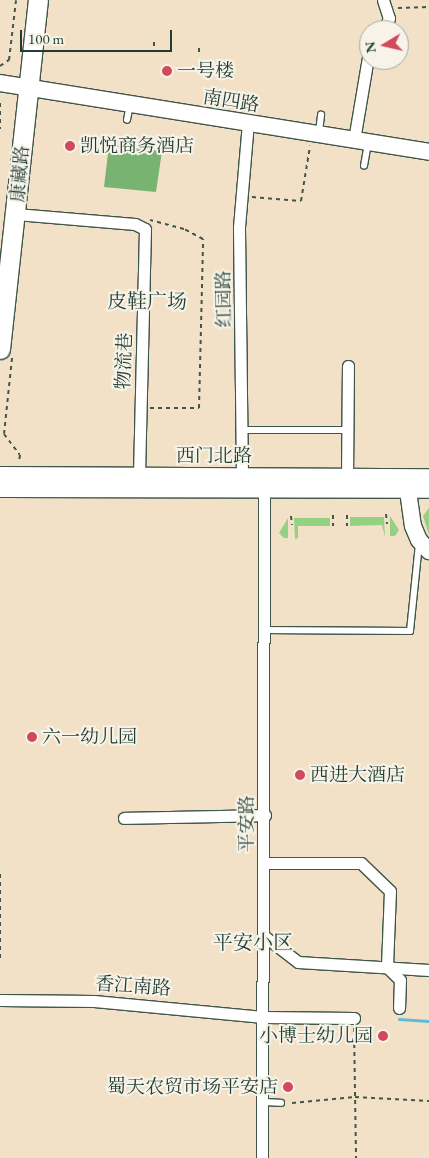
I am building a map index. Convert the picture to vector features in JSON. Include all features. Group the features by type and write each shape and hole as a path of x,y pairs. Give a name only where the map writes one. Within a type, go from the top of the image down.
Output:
{"main road":[{"name":"康藏路","path":"0,245 15,86 26,0"},
{"name":"康藏路","path":"0,348 16,214 15,86 38,0"},
{"name":"南四路","path":"15,86 128,113 248,123 429,152"},
{"name":"西门北路","path":"0,475 429,477"},
{"name":"西门北路","path":"0,489 429,490"},
{"path":"408,491 413,526 424,546"}],"street":[{"path":"385,5 388,20"},
{"path":"361,141 367,70"},
{"name":"红园路","path":"242,475 239,227 248,123"},
{"path":"16,214 135,224 148,229"},
{"name":"物流巷","path":"138,476 148,229"},
{"path":"347,478 348,366"},
{"name":"平安路","path":"262,1158 265,815 264,491"},
{"path":"124,818 265,815"},
{"path":"264,864 361,863 390,891 387,967 400,980 399,1008"},
{"path":"264,936 298,962 429,970"},
{"name":"香江南路","path":"0,1000 94,1001 263,1016 354,1018"}],"lane":[{"path":"315,134 322,115"},
{"path":"361,141 364,166"},
{"path":"242,430 348,430"},
{"path":"264,630 410,631 424,546"},
{"path":"263,1102 281,1103"}],"path":[{"path":"0,66 9,60 16,0"},
{"path":"385,5 429,7"},
{"path":"154,41 154,46"},
{"path":"199,52 200,47"},
{"path":"0,103 0,128"},
{"path":"242,196 301,201 315,134"},
{"path":"140,407 199,408 202,355 203,239 184,228 151,219 148,229"},
{"path":"386,514 387,524"},
{"path":"333,515 333,526"},
{"path":"347,515 347,526"},
{"path":"291,516 292,525"},
{"path":"0,874 0,958"},
{"path":"354,1018 356,1158"},
{"path":"292,1103 356,1097 429,1101"}],"green space":[{"path":"109,145 162,151 156,192 104,187"},
{"path":"429,508 429,535 423,516"},
{"path":"390,516 399,530 395,536 390,536"},
{"path":"350,517 384,517 385,537 382,525 350,526"},
{"path":"288,518 288,538 284,538 279,533"},
{"path":"294,518 330,518 330,526 298,526 298,538 295,539"}],"waterway":[{"path":"399,1019 429,1021"}],"place":[{"name":"一号楼","path":"167,71"},
{"name":"凯悦商务酒店","path":"70,146"},
{"name":"六一幼儿园","path":"32,737"},
{"name":"西进大酒店","path":"300,775"},
{"name":"小博士幼儿园","path":"383,1036"},
{"name":"蜀天农贸市场平安店","path":"288,1087"}],"district":[{"name":"皮鞋广场","path":"147,301"},
{"name":"平安小区","path":"253,942"}]}
